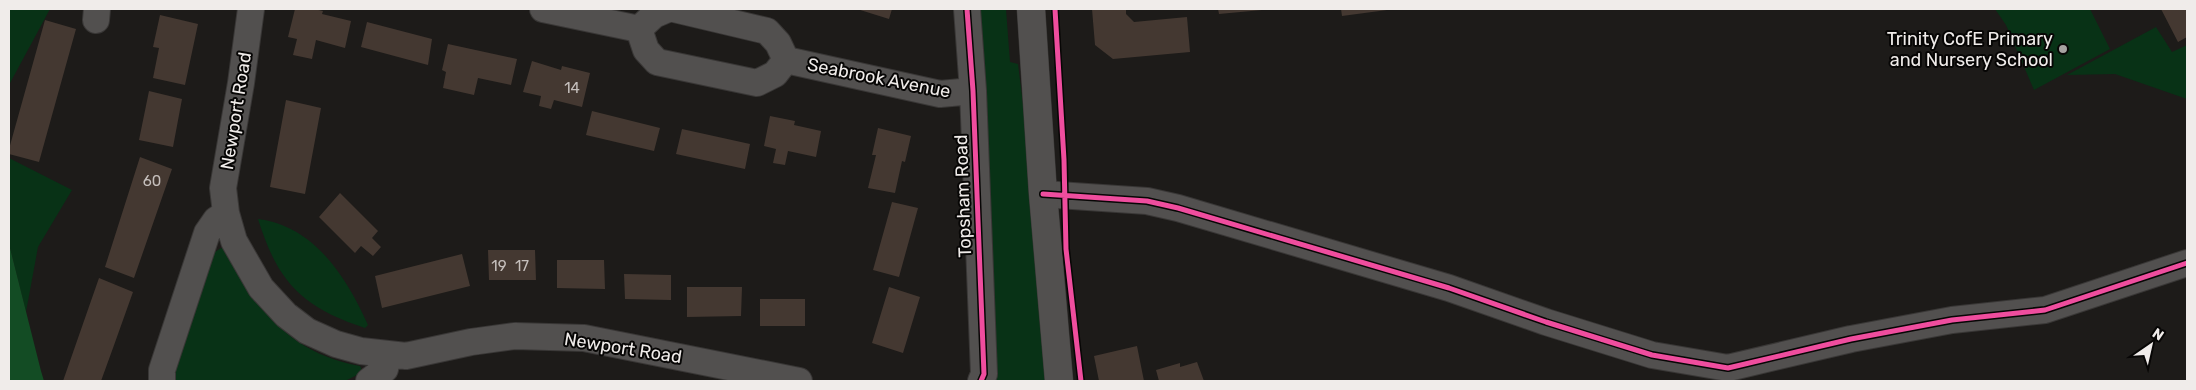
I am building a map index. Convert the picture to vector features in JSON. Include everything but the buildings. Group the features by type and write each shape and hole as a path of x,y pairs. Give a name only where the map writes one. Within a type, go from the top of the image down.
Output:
{"street":[{"name":"Newport Road","path":"251,9 240,92 223,188 226,213 234,241 261,288 286,315 307,331 336,344 388,355 415,355 472,342 515,336 584,338 799,381"},
{"path":"543,9 639,29 654,15 668,9"},
{"name":"Seabrook Avenue","path":"674,9 767,31 778,43 786,60"},
{"name":"Topsham Road","path":"967,9 973,91 984,374 982,381"},
{"path":"1032,9 1043,194 1059,381"},
{"name":"Seabrook Avenue","path":"639,29 646,50 657,62 757,83 775,74 786,60"},
{"name":"Seabrook Avenue","path":"786,60 940,94 973,91"},
{"path":"1043,194 1148,201 1178,208 1449,288 1546,322 1652,355 1728,368 1860,337 1952,320 2045,310 2187,263"},
{"path":"162,381 162,370 202,247 212,226 226,213"},
{"path":"369,381 385,369 388,355"}],"green space":[{"path":"9,9 50,9 9,85"},
{"path":"977,9 1006,9 1010,62 1018,64 1032,177 1042,340 1047,381 993,381"},
{"name":"Trinity CofE Primary and Nursery School","path":"1995,9 2090,9 2110,49 2034,90 2006,25"},
{"path":"2156,27 2172,52 2187,45 2187,99 2115,74 2067,75"},
{"path":"9,158 72,190 38,247 26,312 9,244"},
{"path":"258,219 278,224 296,232 326,256 349,289 368,325 365,328 343,320 309,301 295,290 274,260"},
{"path":"9,244 41,371 44,381 9,381"},
{"path":"221,248 227,250 250,292 278,326 295,340 314,351 336,360 360,366 363,372 345,381 172,381 192,315 215,252"}],"cycle path":[{"path":"967,9 973,91 984,374 981,381"},
{"path":"1055,9 1064,160 1066,249 1081,381"},
{"path":"1043,194 1147,201 1178,208 1449,288 1546,322 1652,355 1728,368 1851,339 1952,320 2045,310 2187,263"}],"place":[{"name":"Trinity CofE Primary and Nursery School","path":"2063,49"}]}
